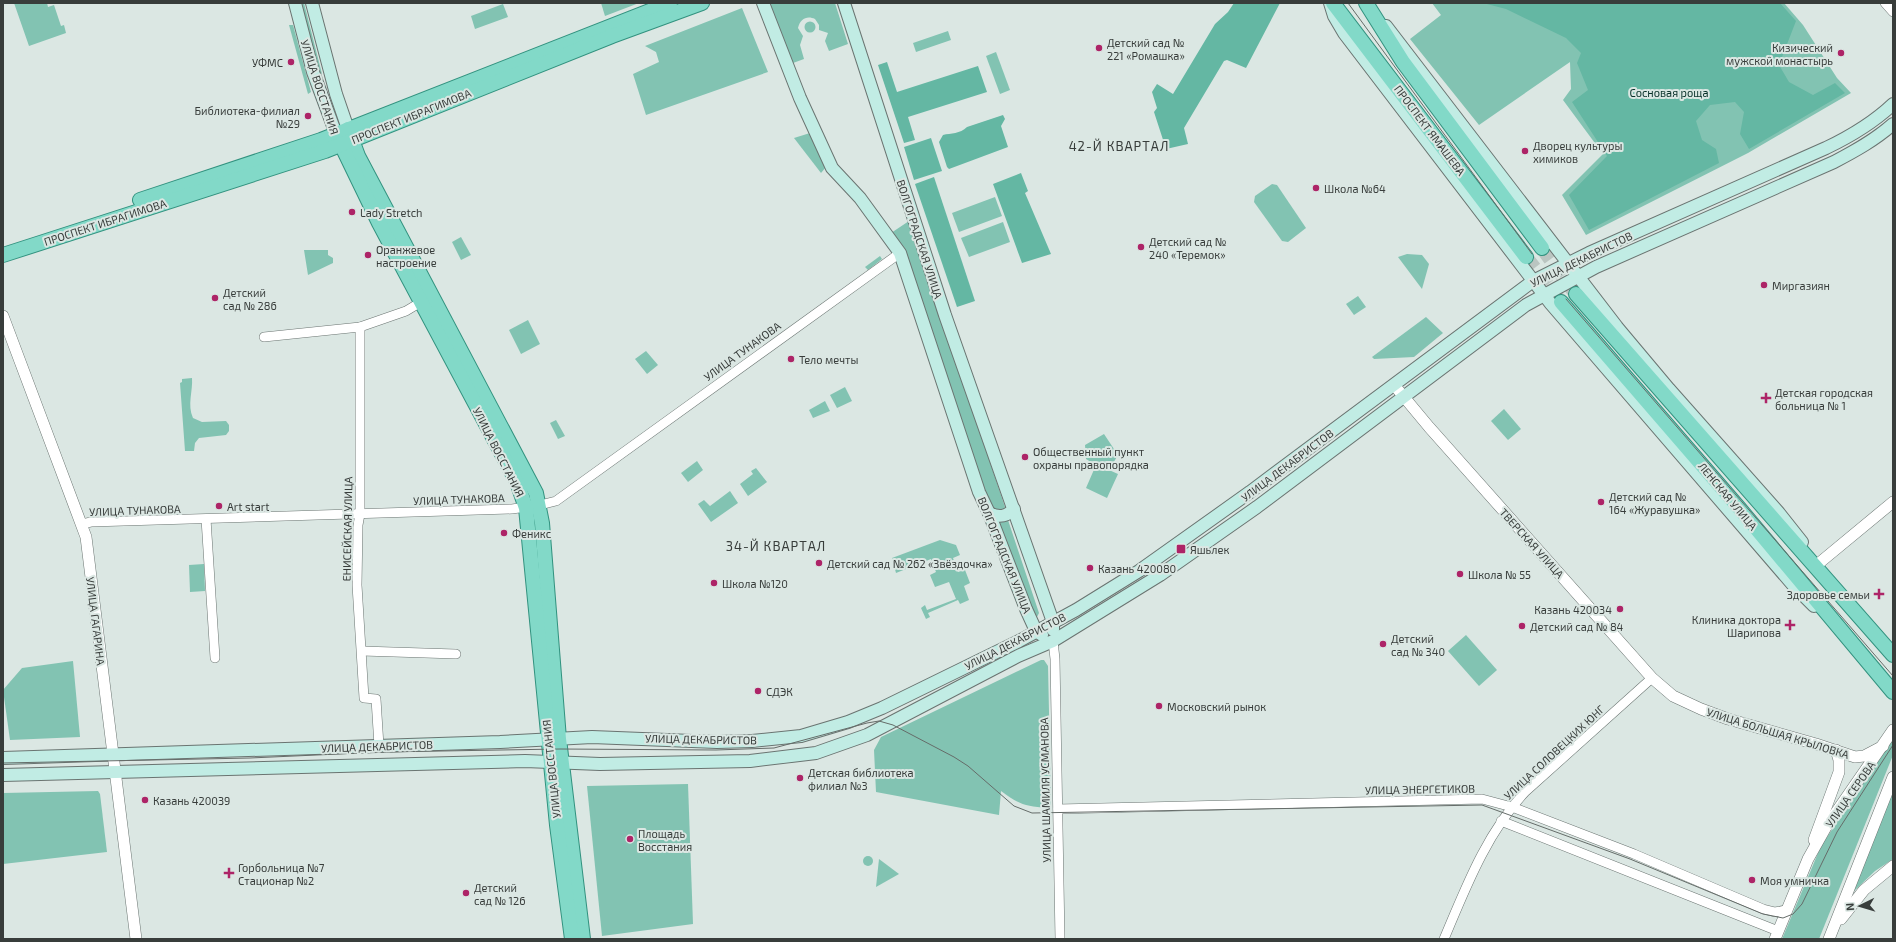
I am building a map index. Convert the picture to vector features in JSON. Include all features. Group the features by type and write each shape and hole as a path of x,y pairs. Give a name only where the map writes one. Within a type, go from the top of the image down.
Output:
{"main road":[{"name":"УЛИЦА ВОССТАНИЯ","path":"295,3 313,72 421,302 517,482 533,506"},
{"name":"УЛИЦА ВОССТАНИЯ","path":"312,3 329,65 344,137 362,163 536,493 533,506 572,939"},
{"name":"ПРОСПЕКТ ИБРАГИМОВА","path":"3,246 344,137 670,3"},
{"name":"ПРОСПЕКТ ИБРАГИМОВА","path":"3,255 344,137 702,3"},
{"name":"ВОЛГОГРАДСКАЯ УЛИЦА","path":"764,3 800,98 832,168 860,198 900,253 974,476 1036,631"},
{"name":"ВОЛГОГРАДСКАЯ УЛИЦА","path":"844,3 945,315 1054,622 1053,641"},
{"path":"1332,3 1334,16 1344,33 1533,281 1617,382 1793,585 1850,642"},
{"name":"ПРОСПЕКТ ЯМАШЕВА","path":"1332,3 1526,257"},
{"path":"1366,3 1404,47 1567,264 1669,389 1779,513 1818,564 1827,579"},
{"name":"ПРОСПЕКТ ЯМАШЕВА","path":"1366,3 1403,62 1542,248"},
{"path":"313,72 324,76 330,70 329,65"},
{"name":"УЛИЦА ДЕКАБРИСТОВ","path":"3,758 554,739 625,738 717,742 771,740 801,736 869,714 1054,622 1139,571 1250,492 1533,281 1567,264 1826,148 1854,134 1875,120 1893,104"},
{"name":"УЛИЦА ДЕКАБРИСТОВ","path":"3,775 524,762 622,764 750,761 816,753 867,735 1018,656 1053,641 1160,575 1257,506 1526,305 1544,294 1577,276 1859,150 1893,124"},
{"name":"ЛЕНСКАЯ УЛИЦА","path":"1576,294 1754,499 1827,579 1893,655"},
{"name":"ЛЕНСКАЯ УЛИЦА","path":"1561,302 1739,508 1893,692"},
{"path":"989,513 998,517 1009,514 1014,509"},
{"path":"1036,631 1053,641"},
{"name":"УЛИЦА ВОССТАНИЯ","path":"556,763 583,939"}],"street":[{"path":"1885,3 1893,12"},
{"name":"УЛИЦА ТУНАКОВА","path":"82,524 91,522 360,514 533,506 557,500 647,436 755,355 900,253"},
{"path":"264,337 360,327 406,311 421,302"},
{"name":"УЛИЦА ГАГАРИНА","path":"3,316 86,537 136,939"},
{"name":"ЕНИСЕЙСКАЯ УЛИЦА","path":"360,327 360,514 357,552 364,698 376,699 379,746"},
{"name":"ТВЕРСКАЯ УЛИЦА","path":"1394,385 1429,427 1652,678 1673,696"},
{"path":"1818,564 1893,502"},
{"path":"206,519 215,658"},
{"name":"УЛИЦА ШАМИЛЯ УСМАНОВА","path":"1053,641 1055,659 1060,939"},
{"path":"362,651 456,654"},
{"name":"УЛИЦА СОЛОВЕЦКИХ ЮНГ","path":"1444,939 1475,867 1501,821 1512,807 1525,792 1652,678"},
{"name":"УЛИЦА БОЛЬШАЯ КРЫЛОВКА","path":"1673,696 1728,719 1836,750 1855,757 1864,756 1883,746"},
{"name":"УЛИЦА СЕРОВА","path":"1776,935 1808,859 1826,827 1893,730"},
{"name":"УЛИЦА СЕРОВА","path":"1808,859 1821,817 1839,772 1839,760 1836,750"},
{"path":"1831,934 1893,777"},
{"name":"УЛИЦА ЭНЕРГЕТИКОВ","path":"1058,809 1482,799 1512,807 1634,854 1763,909 1775,912 1786,910"},
{"path":"1501,821 1776,935"},
{"path":"1831,934 1864,890 1893,866"}],"green space":[{"path":"14,3 47,3 48,7 54,5 61,26 64,25 66,33 29,46"},
{"path":"300,3 304,3 322,74 320,73"},
{"path":"601,3 639,3 605,16"},
{"path":"769,3 835,3 848,44 829,51 825,41 828,33 819,30 819,25 815,19 809,17 800,22 798,28 803,36 800,45 804,59 793,63"},
{"path":"1234,3 1280,3 1246,68 1227,60 1224,61 1184,128 1188,144 1166,149 1154,112 1157,108 1152,92 1157,84 1173,94 1215,24 1228,12"},
{"name":"Сосновая роща","path":"1432,3 1784,3 1803,25 1837,78 1851,93 1748,153 1586,235 1562,195 1603,154 1563,100 1571,89 1570,62 1479,125 1410,39 1441,15"},
{"name":"Сосновая роща","path":"1483,3 1780,3 1796,21 1779,65 1789,82 1813,95 1835,83 1845,93 1749,149 1740,134 1744,112 1735,102 1710,105 1696,121 1702,140 1716,149 1719,163 1589,230 1569,195 1607,156 1572,102 1588,90 1577,63 1581,53 1566,38 1506,9"},
{"path":"503,4 508,17 475,29 471,16"},
{"path":"742,8 768,72 646,115 633,74 659,62 656,52 645,46"},
{"path":"810,21 814,23 816,27 814,31 810,33 806,31 804,27 806,23"},
{"path":"289,25 293,25 311,92 308,94"},
{"path":"948,31 951,40 916,52 913,43"},
{"path":"996,52 1010,90 1000,94 986,56"},
{"path":"887,62 897,92 978,66 987,92 908,117 915,140 904,143 878,65"},
{"path":"1003,115 1005,119 1001,126 1008,147 949,169 947,167 939,142 943,135 958,132 967,127"},
{"path":"810,133 826,167 821,173 794,138"},
{"path":"931,138 942,171 914,180 904,147"},
{"path":"1021,173 1028,191 1025,193 1051,254 1022,263 993,184"},
{"path":"934,177 975,301 957,307 915,184"},
{"path":"1272,184 1277,185 1306,228 1288,242 1282,241 1254,202 1255,196"},
{"path":"995,197 1002,216 959,232 952,213"},
{"path":"909,221 1005,507 1004,511 992,510 906,259 891,233"},
{"path":"1003,222 1010,242 969,257 961,238"},
{"path":"461,237 471,255 461,260 452,242"},
{"path":"304,250 328,250 328,255 333,258 333,263 308,275"},
{"path":"1407,254 1422,255 1429,264 1422,289 1398,257"},
{"path":"880,256 882,259 868,270 865,267"},
{"path":"1358,296 1366,307 1354,315 1346,304"},
{"path":"1426,317 1443,333 1414,357 1374,359 1372,357"},
{"path":"528,320 540,344 521,354 509,330"},
{"path":"646,351 658,365 647,374 635,359"},
{"path":"192,378 190,408 193,418 202,422 226,421 229,425 229,431 226,435 199,438 195,443 194,451 185,451 180,383 182,382 182,379"},
{"path":"845,387 852,401 837,408 830,395"},
{"path":"825,401 830,411 813,418 809,410"},
{"path":"1504,409 1521,429 1508,440 1491,421"},
{"path":"556,420 565,436 558,439 550,423"},
{"path":"1104,434 1118,455 1109,470 1118,474 1107,498 1086,488 1096,465 1086,459 1085,445"},
{"path":"697,461 703,470 688,482 681,473"},
{"path":"756,468 767,482 748,496 740,484 753,474 751,471"},
{"path":"730,491 738,503 711,522 698,504 704,500 710,506"},
{"path":"1007,517 1039,613 1037,617 1034,618 996,522 1004,522"},
{"path":"940,540 956,545 960,555 953,558 958,572 965,570 970,583 964,586 969,600 960,604 958,600 928,613 930,617 926,619 921,608 925,605 927,610 956,599 949,582 935,587 930,575 936,572 931,559 896,573 892,558"},
{"path":"204,564 205,591 190,592 189,565"},
{"path":"1466,635 1497,670 1479,686 1448,651"},
{"path":"1041,660 1044,660 1048,666 1051,804 1047,808 1023,804 1001,791 999,815 876,792 874,750 881,737"},
{"path":"73,661 80,737 10,740 3,690 22,668"},
{"path":"1893,739 1893,755 1819,939 1782,939 1821,846"},
{"path":"1893,783 1893,859 1875,871 1852,893"},
{"path":"688,784 693,924 602,936 587,786"},
{"path":"98,791 100,794 107,852 3,864 3,793"},
{"path":"868,856 873,861 868,866 863,861"},
{"path":"879,859 899,874 876,887"}],"tunnel":[{"path":"1542,248 1575,293"},
{"path":"1526,257 1561,302"}],"tram line":[{"path":"1348,3 1532,254"},
{"path":"1566,299 1893,676"},
{"path":"3,763 250,758 383,752 560,749 716,750 774,748 879,721 893,725 954,757 968,766 1014,806 1032,813 1482,805 1630,859 1763,914 1783,918 1793,914 1802,904 1837,832 1893,745"}],"place":[{"name":"Детский сад № 221 «Ромашка»","path":"1099,48"},
{"name":"Кизический мужской монастырь","path":"1841,53"},
{"name":"УФМС","path":"291,62"},
{"name":"Библиотека-филиал №29","path":"308,116"},
{"name":"Дворец культуры химиков","path":"1525,151"},
{"name":"Школа №64","path":"1316,188"},
{"name":"Lady Stretch","path":"352,212"},
{"name":"Детский сад № 240 «Теремок»","path":"1141,247"},
{"name":"Оранжевое настроение","path":"368,255"},
{"name":"Миргазиян","path":"1764,285"},
{"name":"Детский сад № 286","path":"215,298"},
{"name":"Тело мечты","path":"791,359"},
{"name":"Детская городская больница № 1","path":"1766,398"},
{"name":"Общественный пункт охраны правопорядка","path":"1025,457"},
{"name":"Детский сад № 164 «Журавушка»","path":"1601,502"},
{"name":"Art start","path":"219,506"},
{"name":"Феникс","path":"504,533"},
{"name":"Яшьлек","path":"1181,549"},
{"name":"Детский сад № 262 «Звёздочка»","path":"819,563"},
{"name":"Казань 420080","path":"1090,568"},
{"name":"Школа № 55","path":"1460,574"},
{"name":"Школа №120","path":"714,583"},
{"name":"Здоровье семьи","path":"1879,594"},
{"name":"Казань 420034","path":"1620,609"},
{"name":"Клиника доктора Шарипова","path":"1790,625"},
{"name":"Детский сад № 84","path":"1522,626"},
{"name":"Детский сад № 340","path":"1383,644"},
{"name":"СДЭК","path":"758,691"},
{"name":"Московский рынок","path":"1159,706"},
{"name":"Детская библиотека филиал №3","path":"800,778"},
{"name":"Казань 420039","path":"145,800"},
{"name":"Площадь Восстания","path":"630,839"},
{"name":"Горбольница №7 Стационар №2","path":"229,873"},
{"name":"Моя умничка","path":"1752,880"},
{"name":"Детский сад № 126","path":"466,893"}],"district":[{"name":"42-Й КВАРТАЛ","path":"1119,146"},
{"name":"34-Й КВАРТАЛ","path":"776,546"}]}
